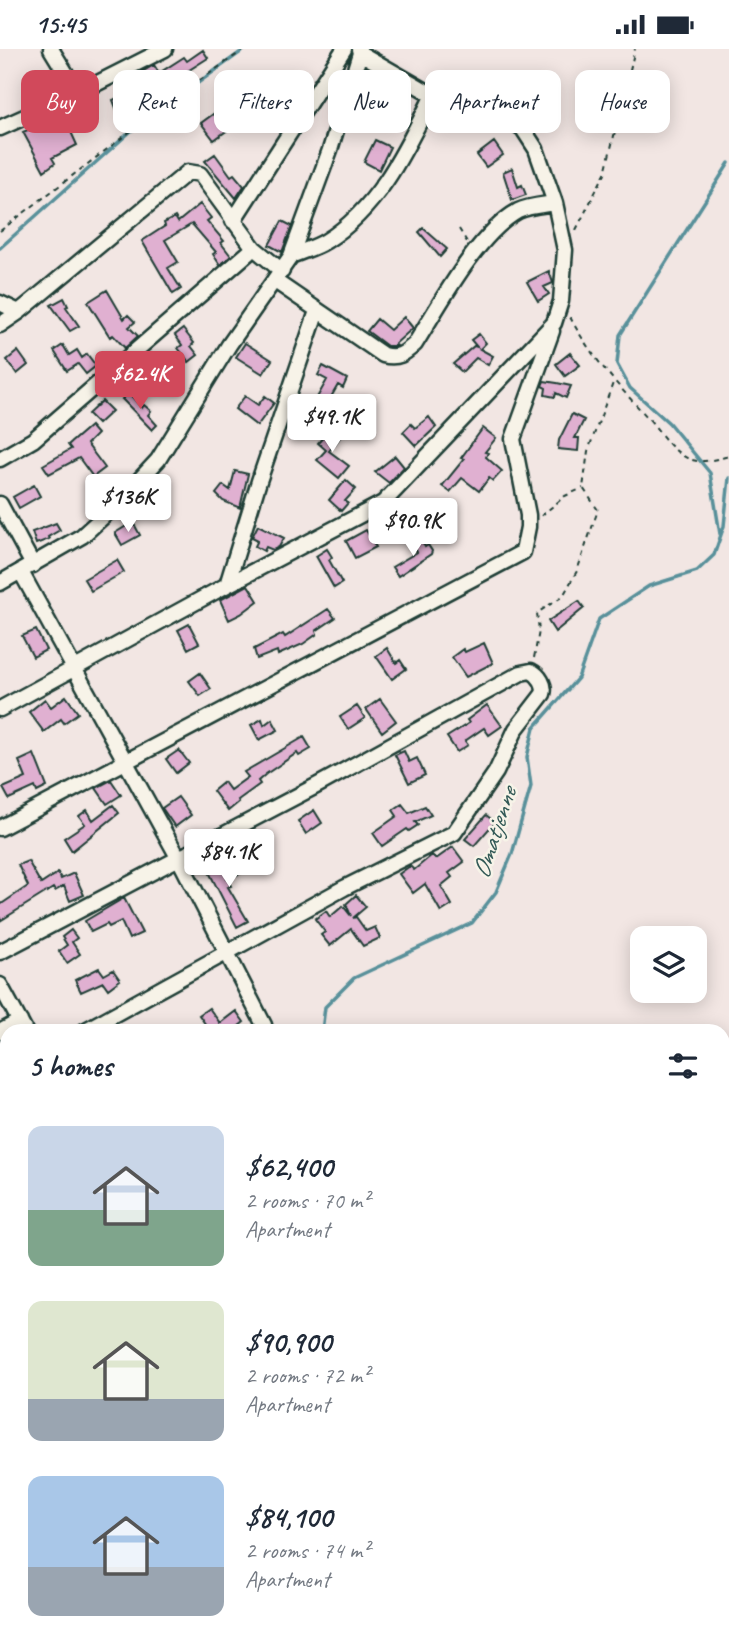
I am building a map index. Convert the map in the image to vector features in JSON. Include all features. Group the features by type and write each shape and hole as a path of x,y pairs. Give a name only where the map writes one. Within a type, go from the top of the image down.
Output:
{"street":[{"path":"51,49 64,70"},
{"path":"99,82 165,49"},
{"path":"233,221 344,49"},
{"path":"0,583 82,536 117,505 158,460 229,345 291,256 330,150 359,51 425,90"},
{"path":"291,256 324,242 351,223 381,189 408,146 425,111"},
{"path":"0,128 21,119"},
{"path":"0,828 523,552 528,515 513,439 561,301 565,250 555,203 536,149 526,133"},
{"path":"0,325 188,172 200,174 233,221 278,276 317,311 383,355 394,358 404,354 415,344 474,252 520,210 555,203"},
{"path":"0,459 33,440 254,248"},
{"path":"0,303 19,312"},
{"path":"228,585 259,481 317,311"},
{"path":"0,709 390,499 554,323"},
{"path":"0,504 75,669 178,857 264,1024"},
{"path":"0,952 318,785 527,671 536,673 544,688 543,694 516,729 496,772 454,833 344,888 97,1024"},
{"path":"0,985 22,1024"}],"path":[{"path":"0,231 174,98 245,49"},
{"path":"565,250 605,173 635,49"},
{"path":"561,301 586,348 613,383 684,456 705,461 729,456"},
{"path":"527,671 535,655 539,631 537,613 563,596 577,571 598,510 583,488 588,451 613,383"},
{"path":"526,537 543,514 565,496 583,488"}],"building":[{"path":"203,50 208,58 189,70 164,70 184,57 187,61"},
{"path":"214,113 214,133 224,133 214,140 201,123"},
{"path":"24,133 71,133 77,145 52,158 55,163 44,171"},
{"path":"375,140 390,147 379,170 364,162"},
{"path":"494,142 503,155 486,167 477,155"},
{"path":"215,154 231,176 234,174 244,186 236,198 205,161"},
{"path":"512,168 518,187 522,185 526,195 512,200 503,172"},
{"path":"200,204 211,218 207,221 224,241 221,243 231,256 220,265 213,254 216,252 192,224 165,240 178,262 168,268 181,289 173,294 142,241 175,217 178,222"},
{"path":"282,221 292,226 282,252 269,245"},
{"path":"423,228 447,249 440,257 419,232"},
{"path":"549,271 553,283 544,287 549,294 538,301 527,282"},
{"path":"107,290 124,319 128,315 135,322 129,327 138,336 125,348 113,335 110,337 88,302"},
{"path":"64,298 68,306 66,307 79,326 70,331 51,305"},
{"path":"404,317 413,328 395,344 397,346 387,346 367,331 377,319 390,330"},
{"path":"183,329 194,343 191,346 198,355 189,362 178,348 182,345 175,335"},
{"path":"479,334 486,343 480,349 493,356 488,365 476,358 462,372 453,364 474,346 477,347 471,340"},
{"path":"245,343 272,360 263,374 236,357"},
{"path":"63,345 69,355 77,350 82,358 87,354 96,366 86,374 78,364 67,371 54,351"},
{"path":"18,351 28,365 17,374 7,360"},
{"path":"570,353 580,365 565,376 556,364"},
{"path":"323,366 347,379 343,388 338,385 327,404 324,403 309,433 295,426 305,408 310,410 327,380 318,375"},
{"path":"544,381 571,386 566,398 556,393 555,397 545,395 546,388 542,386"},
{"path":"129,393 142,408 144,405 151,411 148,415 157,425 152,430 122,399"},
{"path":"245,396 258,405 265,396 274,403 257,426 235,409"},
{"path":"102,401 112,411 98,424 88,414"},
{"path":"572,414 584,420 575,438 579,438 578,451 558,449 559,440"},
{"path":"429,417 436,427 416,446 403,432 411,424 415,428"},
{"path":"90,426 97,434 87,444 105,468 93,477 79,458 49,474 43,465 71,449 68,445"},
{"path":"331,428 341,436 329,451 349,466 339,478 317,460 326,450 318,443"},
{"path":"483,428 496,438 485,452 488,453 486,457 502,471 493,481 489,478 479,491 462,478 450,492 442,486 464,459 461,458"},
{"path":"395,456 404,467 389,483 375,472"},
{"path":"235,471 248,474 240,508 223,501 216,494 223,485 230,490"},
{"path":"346,480 356,489 345,501 348,503 341,511 329,500"},
{"path":"34,485 40,496 19,508 13,497"},
{"path":"133,522 140,535 122,545 115,533"},
{"path":"56,523 60,530 48,537 49,539 36,544 32,532"},
{"path":"258,525 284,538 279,547 273,550 266,547 264,551 255,546 258,540 252,537"},
{"path":"366,530 376,547 355,558 346,541"},
{"path":"421,539 425,547 428,545 432,551 431,554 398,576 392,567 417,552 413,544"},
{"path":"327,549 332,557 329,560 342,583 334,588 316,556"},
{"path":"117,560 124,572 91,591 84,579"},
{"path":"248,585 258,601 229,620 220,600"},
{"path":"579,601 584,608 555,632 548,621"},
{"path":"328,609 335,618 303,644 278,655 277,651 257,659 254,649 283,634 285,637"},
{"path":"189,624 199,643 188,649 178,630"},
{"path":"36,630 46,650 33,657 22,636"},
{"path":"484,643 493,663 466,677 452,657 463,649 465,652"},
{"path":"387,648 396,663 400,660 406,669 392,679 376,656"},
{"path":"200,673 211,689 200,696 189,681"},
{"path":"66,696 78,713 64,723 61,719 44,732 29,712 45,699 51,707"},
{"path":"380,699 396,721 382,732 366,709"},
{"path":"487,705 502,726 489,735 484,728 465,741 468,745 457,752 447,737 469,723 467,720"},
{"path":"357,706 365,718 348,729 340,717"},
{"path":"262,719 264,725 272,719 278,730 259,740 251,725"},
{"path":"304,737 311,749 299,756 297,753 266,774 258,781 260,784 228,811 213,791 224,782 230,790 248,777 244,772"},
{"path":"179,750 189,763 176,773 166,759"},
{"path":"404,751 409,762 417,758 425,775 409,783 395,755"},
{"path":"34,754 47,787 37,792 35,787 9,799 3,788 26,778 19,761"},
{"path":"111,780 121,795 107,804 96,788"},
{"path":"178,797 191,815 175,827 162,808"},
{"path":"402,804 409,813 425,806 431,815 415,822 418,825 382,846 373,833 397,816 393,810"},
{"path":"113,805 119,813 72,851 64,838 85,824 79,816 87,810 93,820"},
{"path":"314,810 322,823 306,834 298,821"},
{"path":"486,815 495,822 474,846 465,839"},
{"path":"453,847 464,862 449,873 452,877 441,886 452,905 441,912 425,884 413,893 399,874 410,866 414,870 432,855 436,859"},
{"path":"28,861 41,884 58,873 61,879 74,873 84,895 70,901 64,886 55,891 53,888 0,921 0,905 28,886 18,865"},
{"path":"244,861 247,871 227,878 231,886 228,887 248,921 237,927 208,870 220,864 223,869"},
{"path":"356,895 366,907 353,918 356,917 366,931 375,927 380,938 363,946 351,929 330,946 321,935 325,932 315,919 326,911 330,917 343,906 351,916 346,904"},
{"path":"124,898 142,933 129,939 121,921 91,932 85,921"},
{"path":"71,930 77,938 72,942 80,954 67,963 59,951 67,945 62,937"},
{"path":"99,968 104,975 113,970 120,980 108,989 103,982 81,992 75,980"},
{"path":"209,1008 220,1023 236,1011 244,1022 205,1024 199,1015"}],"waterway":[{"path":"0,248 131,131 245,49"},
{"path":"720,534 710,473 669,423 630,388 617,364 620,335 729,163"},
{"name":"Omatjenne","path":"323,1024 325,1007 354,978 472,923 496,892 512,854 531,786 527,757 534,728 578,678 599,619 649,586 697,571 714,555 724,526 729,478"}]}
